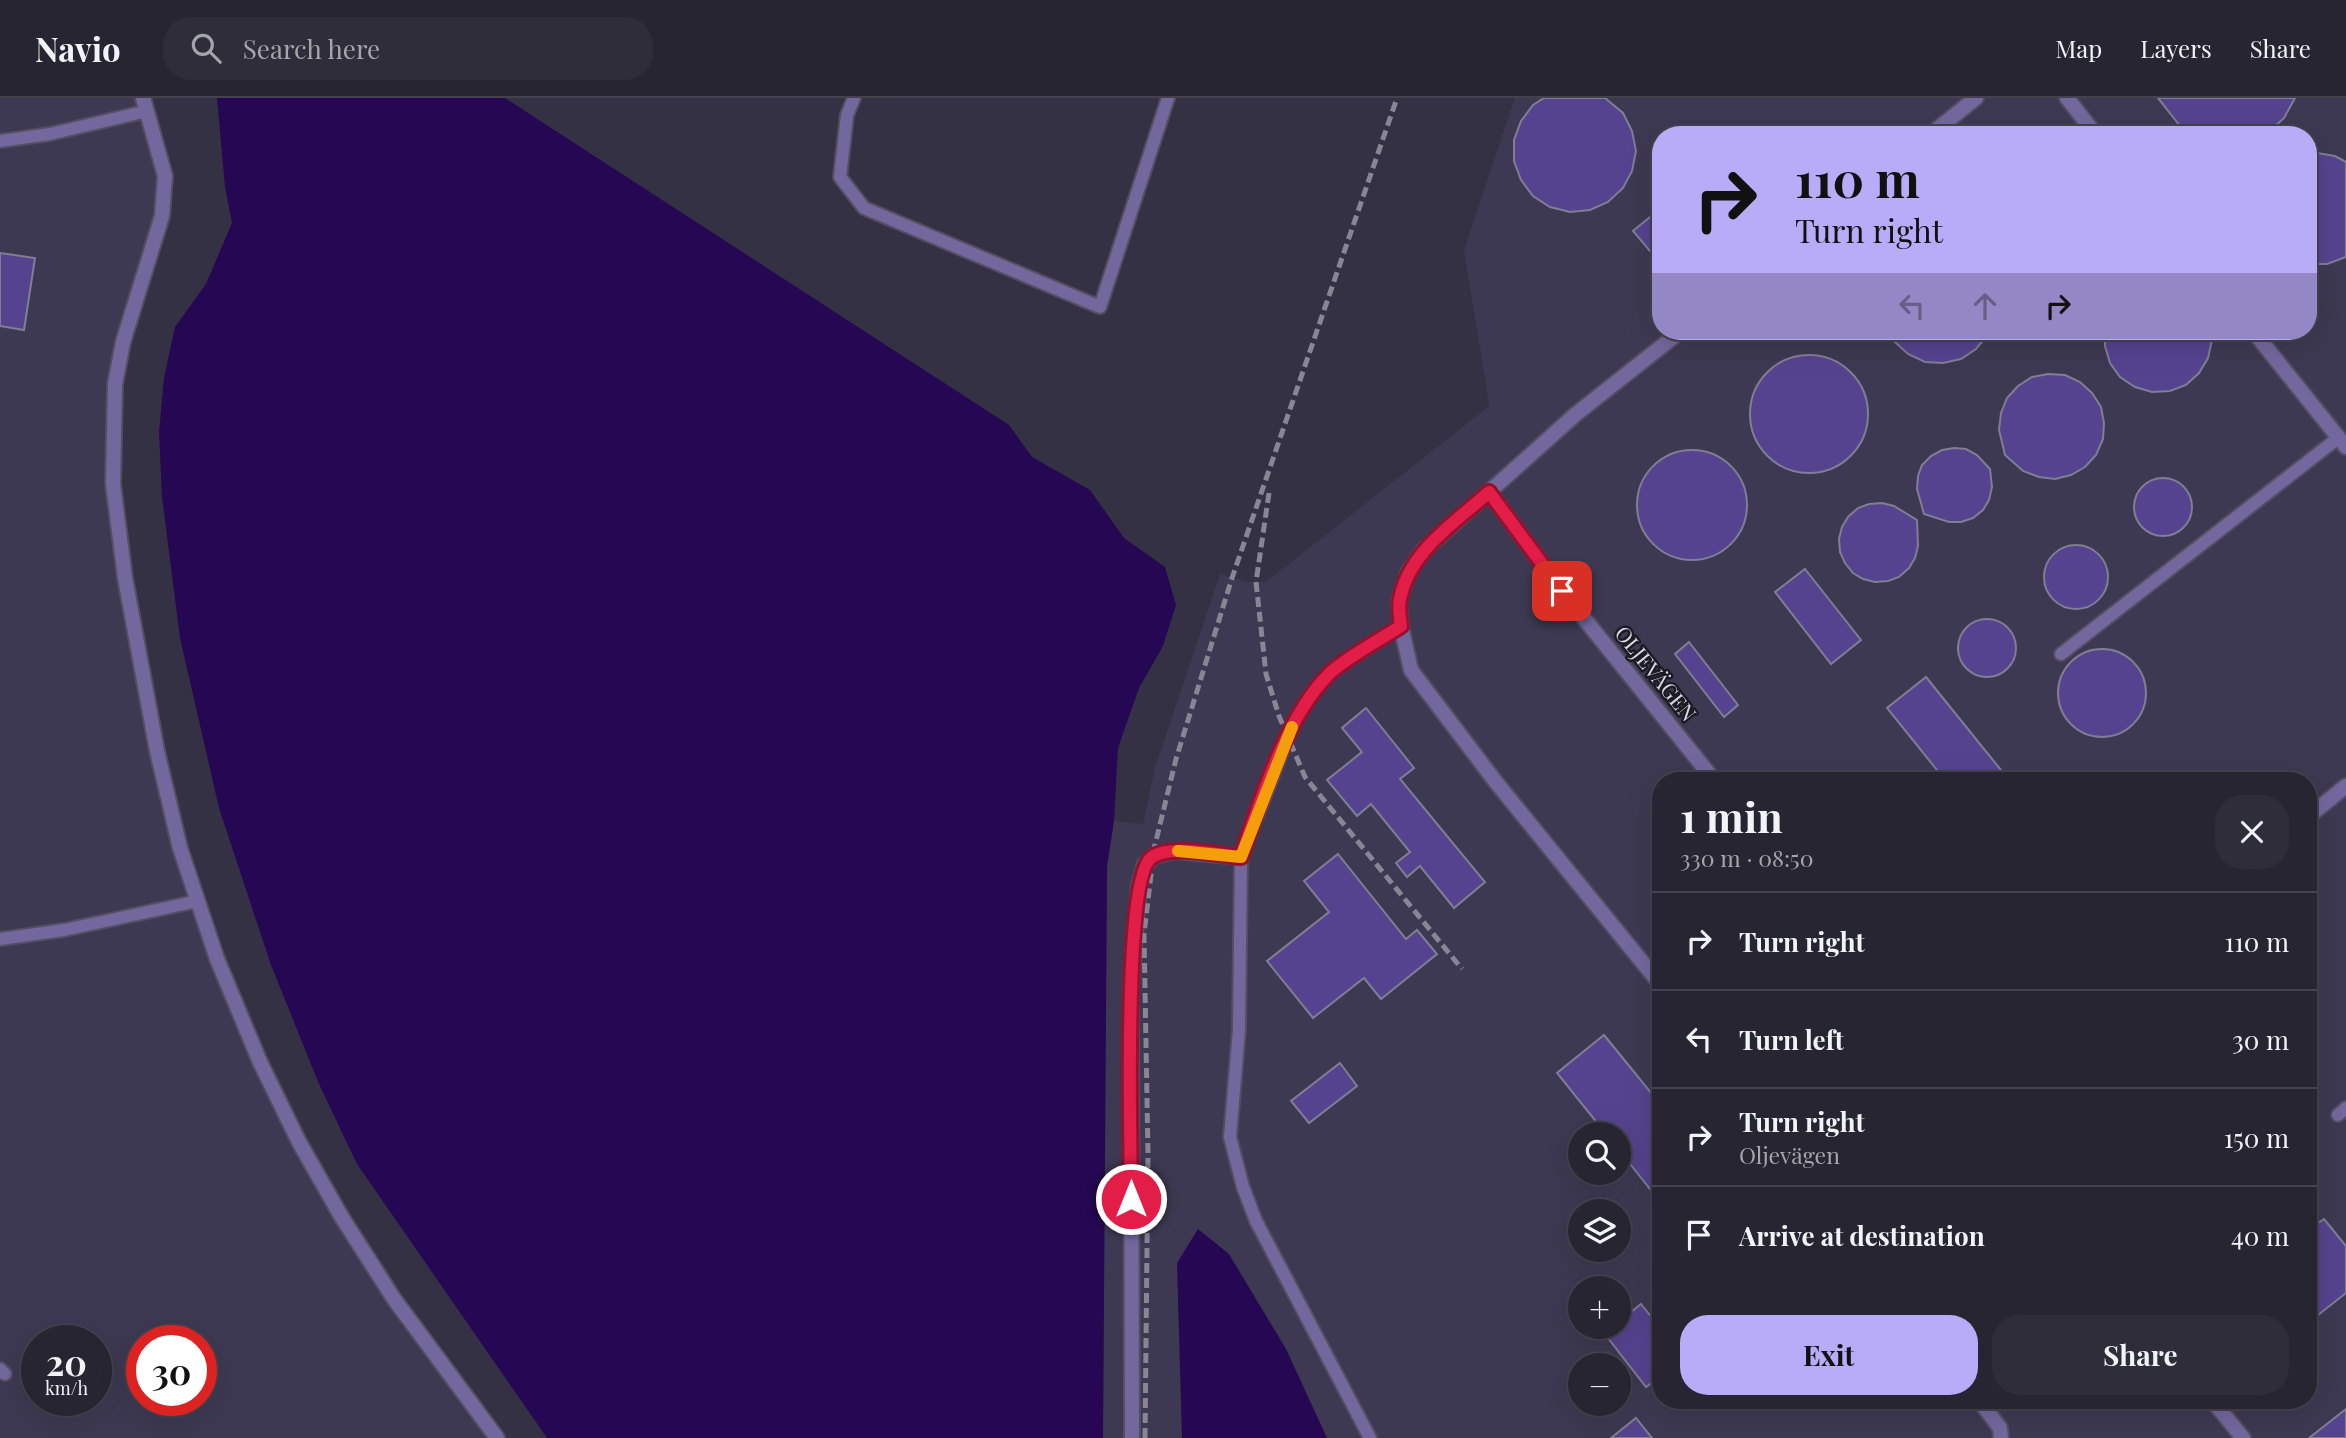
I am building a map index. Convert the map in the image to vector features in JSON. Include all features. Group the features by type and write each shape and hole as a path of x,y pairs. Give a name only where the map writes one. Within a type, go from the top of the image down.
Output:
{"street":[{"path":"1941,126 1976,98"},
{"path":"2067,98 2089,126"},
{"path":"145,104 165,176 162,216 123,342 115,384 113,484 125,578 157,751 180,848 217,959 260,1062 299,1142 341,1216 394,1299 497,1438"},
{"path":"1652,974 1495,781 1411,670 1401,626 1399,601 1408,573 1423,551 1576,414 1670,340"},
{"path":"2260,340 2342,442"},
{"name":"OLJEVÄGEN","path":"1489,492 1562,591 1708,772"},
{"path":"2317,810 2346,786"},
{"path":"1132,1438 1130,987 1139,885 1145,864 1154,856 1175,850 1241,857"},
{"path":"1986,1409 2000,1428 2001,1438"},
{"path":"2220,1409 2243,1438"}],"lane":[{"path":"854,98 847,115 840,177 864,208 1100,307 1168,98"},
{"path":"0,141 50,134 145,104"},
{"path":"2061,654 2342,442"},
{"path":"1370,1438 1256,1221 1243,1187 1230,1137 1239,1030 1241,857 1288,736 1304,705 1330,672 1401,626"},
{"path":"0,939 64,930 198,901"}],"shaded area":[{"path":"0,98 143,98 165,176 123,342 113,484 157,751 217,959 341,1216 497,1438 0,1438"},
{"path":"217,98 505,98 1009,425 1032,457 1090,490 1124,538 1165,567 1176,605 1163,646 1139,688 1118,748 1114,821 1107,866 1103,1438 547,1438 357,1164 319,1084 271,965 219,808 180,638 162,497 159,432 164,378 175,327 206,284 232,223 225,187"},
{"path":"1515,98 2346,98 2346,1438 1103,1438 1107,866 1114,821 1143,824 1155,768 1220,574 1247,582 1266,582 1488,407 1464,250"},
{"path":"1198,1229 1229,1254 1286,1349 1327,1438 1182,1438 1177,1263"}],"building":[{"path":"1544,98 1605,98 1623,113 1632,131 1636,151 1632,171 1623,188 1608,202 1590,210 1570,212 1550,207 1533,196 1521,180 1514,161 1514,140 1521,121 1533,105"},
{"path":"2158,98 2295,98 2284,118 2275,126 2180,126"},
{"path":"2317,153 2335,156 2346,162 2346,257 2327,264 2317,264"},
{"path":"1652,215 1652,253 1633,231"},
{"path":"0,253 35,258 24,330 0,326"},
{"path":"1893,340 1984,340 1961,359 1943,363 1925,362 1908,354"},
{"path":"2105,340 2212,340 2208,358 2199,373 2186,385 2170,391 2152,392 2135,387 2120,377 2110,363"},
{"path":"1809,355 1832,360 1851,372 1863,391 1868,414 1863,437 1851,456 1832,468 1809,473 1786,468 1767,456 1755,437 1750,414 1755,391 1767,372 1786,360"},
{"path":"2065,375 2080,382 2092,393 2101,407 2104,423 2103,439 2096,455 2085,467 2071,475 2055,479 2023,471 2005,455 1999,430 2001,413 2007,398 2018,386 2032,377"},
{"path":"1966,449 1977,455 1990,469 1992,487 1983,510 1973,518 1961,522 1949,522 1924,514 1917,489 1922,465 1942,450"},
{"path":"1692,450 1713,454 1731,466 1743,484 1747,505 1743,526 1731,544 1713,556 1692,560 1671,556 1653,544 1641,526 1637,505 1641,484 1653,466 1671,454"},
{"path":"2157,478 2169,478 2184,486 2192,501 2192,513 2184,528 2169,536 2157,536 2142,528 2134,513 2134,501 2142,486"},
{"path":"1882,503 1894,506 1917,520 1918,546 1909,568 1899,577 1875,582 1853,573 1840,552 1839,539 1848,517 1858,508"},
{"path":"2070,545 2082,545 2099,554 2106,565 2106,589 2099,600 2082,609 2070,609 2058,604 2049,595 2044,583 2044,571 2049,559 2058,550"},
{"path":"1805,569 1861,640 1831,664 1775,592"},
{"path":"1987,619 1998,621 2011,632 2016,648 2014,659 2003,672 1987,677 1976,675 1963,664 1958,648 1960,637 1971,624"},
{"path":"1689,642 1738,705 1724,717 1675,654"},
{"path":"2102,649 2119,652 2133,662 2143,676 2146,693 2143,710 2133,724 2119,734 2102,737 2085,734 2071,724 2061,710 2058,693 2061,676 2071,662 2085,652"},
{"path":"1926,677 2003,772 1939,772 1887,708"},
{"path":"1366,708 1414,768 1400,779 1485,882 1454,908 1420,866 1407,877 1396,863 1410,852 1371,804 1357,816 1327,780 1362,752 1342,728"},
{"path":"1338,854 1406,939 1417,930 1437,954 1381,999 1364,978 1313,1018 1267,961 1329,912 1304,881"},
{"path":"1604,1035 1652,1094 1652,1192 1631,1165 1631,1122 1596,1122 1557,1073"},
{"path":"1340,1063 1357,1086 1309,1123 1291,1101"},
{"path":"2324,1219 2346,1246 2346,1293 2317,1316 2317,1224"},
{"path":"1641,1304 1652,1318 1652,1383 1646,1387 1631,1368 1631,1353 1620,1353 1609,1339 1631,1339 1631,1312"},
{"path":"2346,1409 2346,1438 2309,1438"},
{"path":"1636,1418 1652,1438 1611,1438"}],"railway":[{"path":"1145,1438 1148,1153 1144,934 1154,849 1176,759 1232,578 1397,98"},
{"path":"1269,493 1256,582 1266,674 1279,716 1305,777 1462,969"}],"slow traffic":[{"path":"1178,851 1241,857 1292,727"}],"route":[{"path":"1131,1199 1130,987 1139,885 1145,864 1154,856 1175,850 1241,857 1288,736 1304,705 1330,672 1401,626 1399,601 1408,573 1423,551 1489,492 1562,591"}]}
